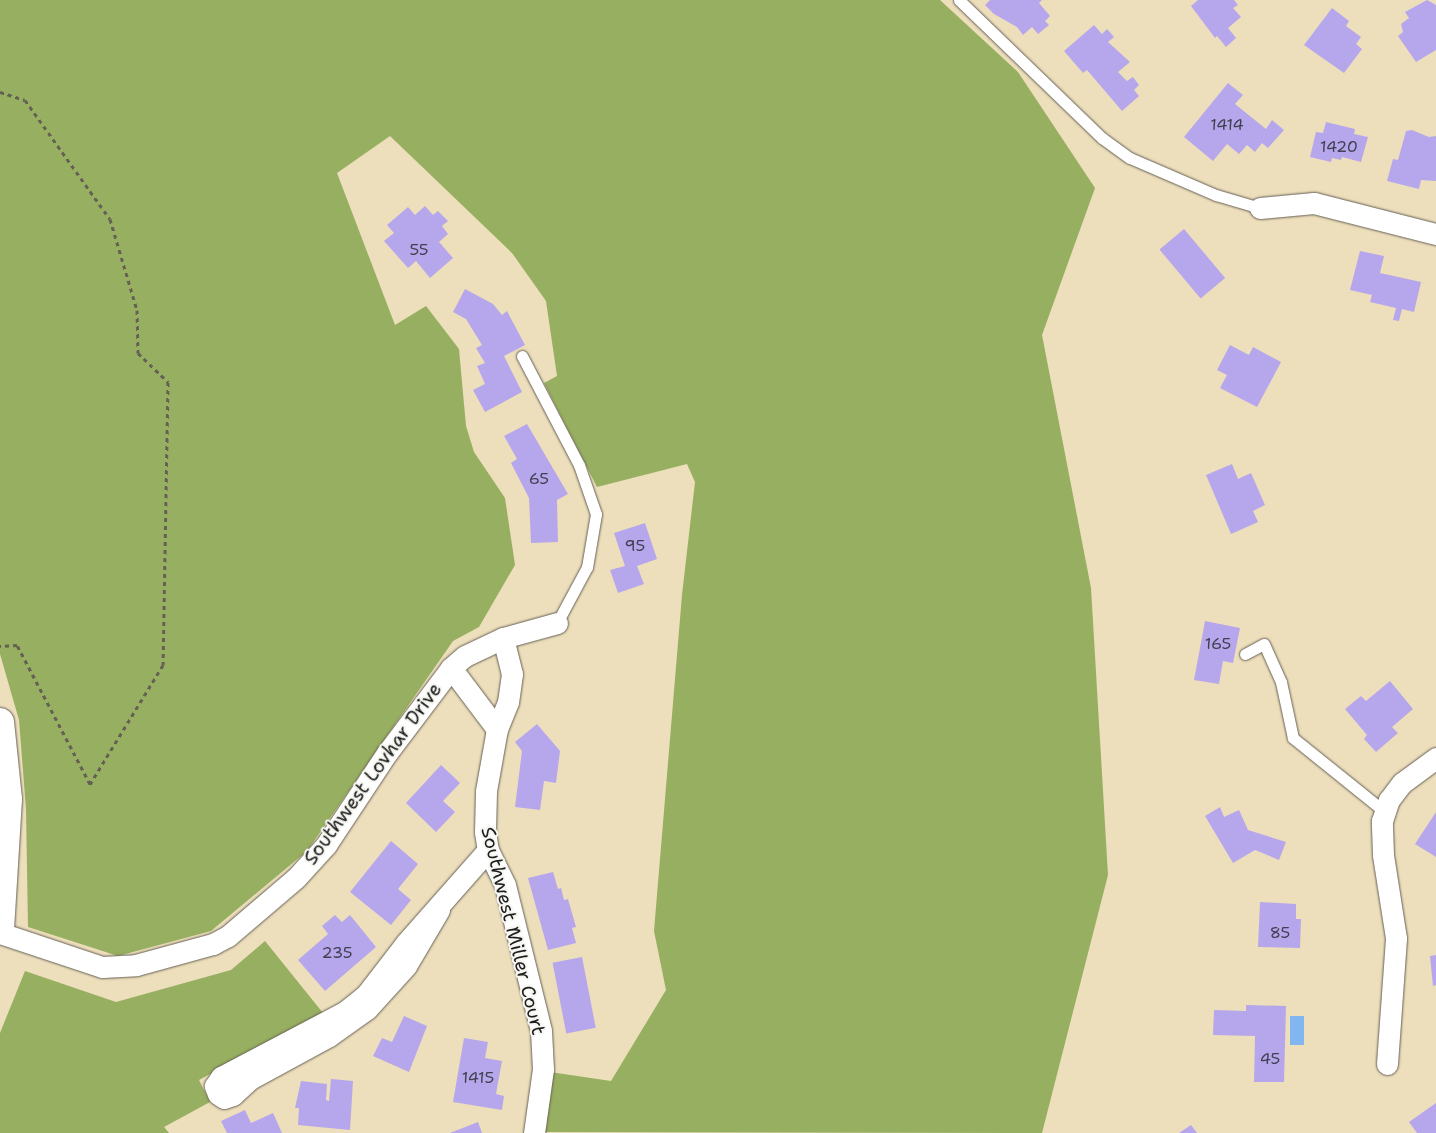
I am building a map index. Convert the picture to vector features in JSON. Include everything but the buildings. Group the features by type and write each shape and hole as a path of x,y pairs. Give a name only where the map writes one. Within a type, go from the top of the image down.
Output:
{"street":[{"path":"1260,208 1314,203 1436,234"},
{"name":"Southwest Lovhar Drive","path":"0,931 102,968 116,968 214,944 228,936 296,878 326,845 387,752 451,668 465,656 503,638 557,623"},
{"name":"Southwest Miller Court","path":"503,638 512,674 508,702 497,729 484,814 488,850 505,885 541,1032 543,1069 534,1133"},
{"path":"451,668 497,729"},
{"path":"0,722 8,799 0,931"},
{"path":"1387,1064 1396,938 1383,855 1382,821 1385,812 1402,783 1436,758"},
{"path":"439,910 406,966 367,1009 329,1036 250,1079 233,1095 224,1098 218,1094 215,1086 222,1077 346,1011 366,995 406,943 439,910 488,850"}],"lane":[{"path":"959,0 1102,138 1130,158 1216,195 1260,208"},
{"path":"522,356 579,465 596,514 587,567 557,623"},
{"path":"1245,654 1264,644 1281,682 1292,738 1385,812"}],"path":[{"path":"0,92 25,100 110,219 137,310 138,353 168,382 163,665 90,784 17,645 0,646"}],"green space":[{"path":"0,0 940,0 1018,72 1095,188 1042,335 1091,588 1108,875 1042,1133 541,1132 550,1072 611,1081 666,990 654,931 682,595 695,482 687,464 597,487 544,383 557,376 546,301 512,253 390,136 337,173 395,325 426,306 459,349 466,426 474,452 505,498 515,565 479,627 453,641 307,851 211,931 118,956 28,927 26,809 19,720 0,654"},
{"path":"265,941 323,1013 199,1080 210,1102 164,1127 169,1133 0,1133 0,1033 25,971 116,1002 231,970"}],"water":[{"path":"1290,1016 1304,1016 1304,1045 1290,1045"}]}
